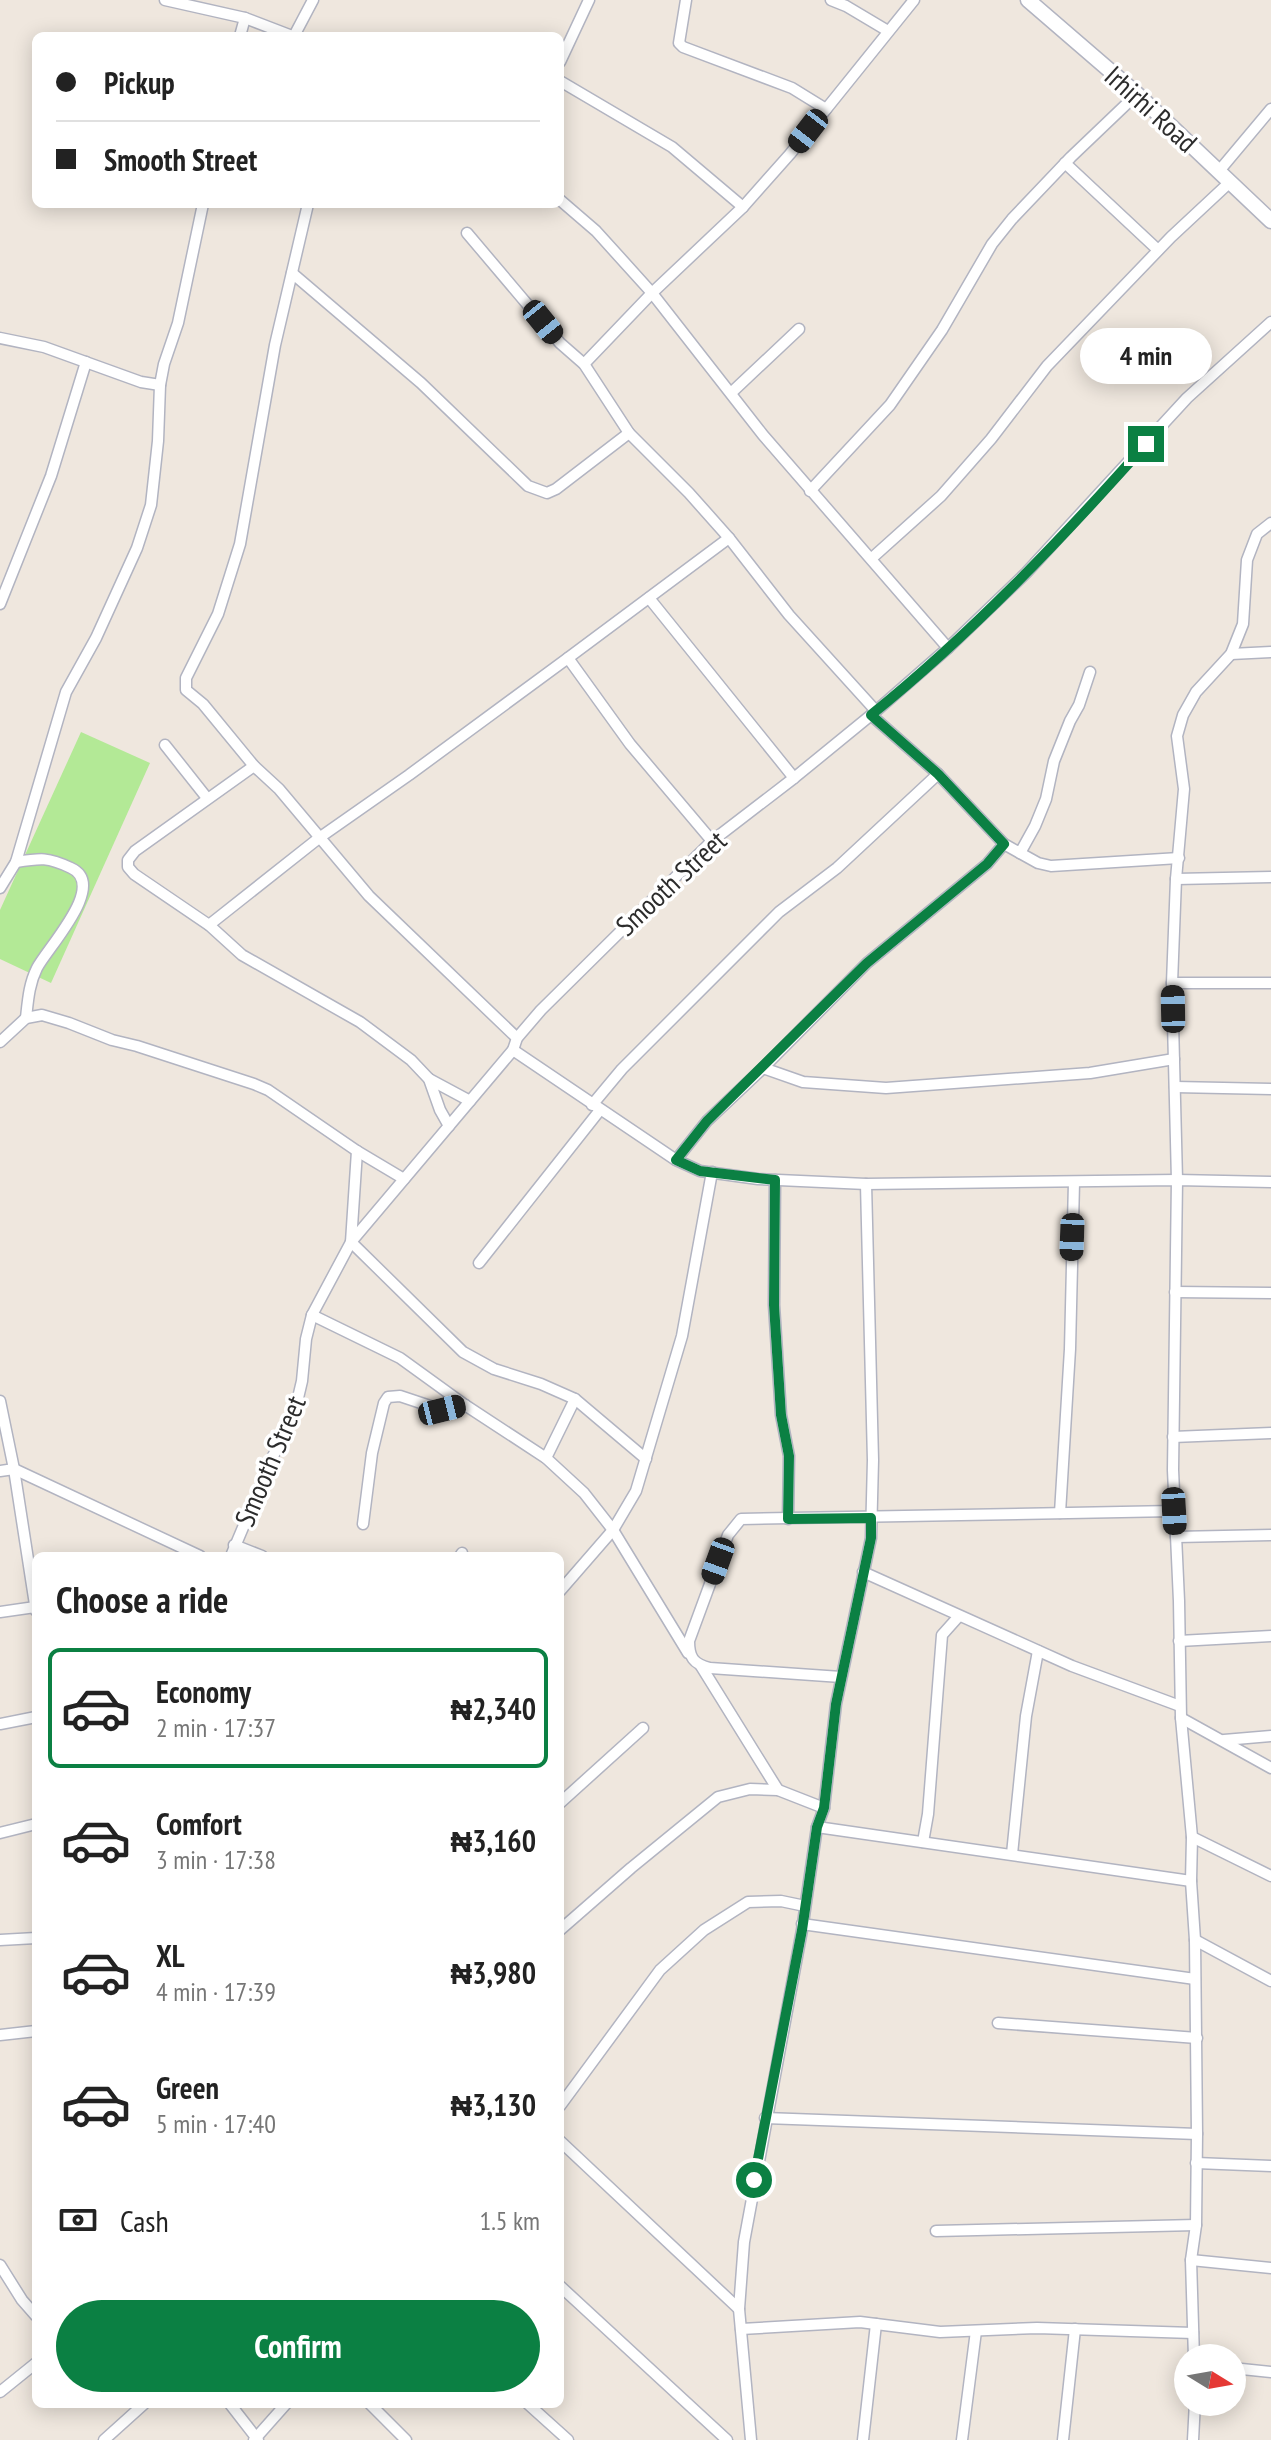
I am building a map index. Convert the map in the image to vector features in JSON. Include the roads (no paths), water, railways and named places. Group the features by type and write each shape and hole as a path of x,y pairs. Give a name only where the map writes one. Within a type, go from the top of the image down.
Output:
{"street":[{"path":"165,0 245,18 282,32"},
{"path":"295,32 313,0"},
{"path":"564,53 589,0"},
{"path":"686,0 678,37 683,47 792,88 826,109"},
{"path":"831,0 888,31"},
{"path":"584,364 652,293 743,207 790,154 914,0"},
{"name":"Irhirhi Road","path":"1028,0 1137,94 1271,221"},
{"path":"241,32 245,18"},
{"path":"564,83 672,147 743,207"},
{"path":"810,491 890,405 942,330 992,244 1012,219 1137,94"},
{"path":"1219,171 1271,109"},
{"path":"1065,163 1158,250"},
{"path":"872,558 941,496 991,439 1047,366 1158,250 1230,182"},
{"path":"564,203 596,231 652,293 810,491 948,648"},
{"path":"0,888 16,862 66,692 96,638 137,548 151,505 160,385 178,323 202,208"},
{"path":"307,208 275,345 240,544 218,614 186,678 186,690 203,704 254,766 279,789 369,896 517,1038"},
{"path":"467,233 560,343 584,364 629,433 729,538 789,615 874,713 938,774 1004,844 1038,863 1051,866 1179,858"},
{"path":"292,273 421,383 528,486 547,493 556,489 629,433"},
{"name":"Smooth Street","path":"232,1551 273,1456 293,1419 312,1315 351,1242 513,1050 517,1038 541,1010 712,841 874,713 948,648 1026,573 1187,398 1271,322"},
{"path":"731,393 799,329"},
{"path":"0,338 44,347 141,382 160,385"},
{"path":"0,604 51,476 86,362"},
{"path":"1193,2344 1191,2260 1196,2225 1195,1940 1192,1837 1180,1706 1173,1437 1177,1180 1172,983 1176,879 1184,789 1177,736 1183,715 1196,692 1231,654 1243,624 1247,560 1257,534 1271,523"},
{"path":"209,925 319,838 419,768 729,538"},
{"path":"649,598 794,778"},
{"path":"1231,654 1271,652"},
{"path":"568,658 630,744 712,841"},
{"path":"1020,853 1046,799 1054,761 1090,672"},
{"path":"165,745 207,798"},
{"path":"254,766 135,851 127,863 134,874 209,925 242,955 360,1022 411,1060 429,1079 470,1101"},
{"path":"479,1263 622,1069 779,912 837,868 938,774"},
{"path":"676,1160 707,1121 867,963 987,864 1004,844"},
{"path":"16,862 41,857 51,859 80,872 83,879 83,888 66,928 33,977 26,1018"},
{"path":"1176,879 1271,877"},
{"path":"1172,983 1271,983"},
{"path":"0,1042 26,1018 42,1015 89,1033 254,1084 268,1090 404,1179"},
{"path":"513,1050 676,1160 700,1171 775,1180 866,1184 1177,1180 1271,1182"},
{"path":"763,1068 803,1082 886,1088 1090,1073 1174,1059"},
{"path":"429,1079 449,1126"},
{"path":"1175,1087 1271,1089"},
{"path":"357,1151 351,1242 463,1352 494,1369 575,1399 646,1459"},
{"path":"564,1586 613,1530 636,1491 682,1336 712,1172"},
{"path":"775,1180 774,1305 781,1415 789,1456 788,1519"},
{"path":"1060,1513 1070,1349 1074,1182"},
{"path":"751,2440 739,2309 744,2242 817,1827 824,1808 836,1704 871,1538 873,1460 866,1184"},
{"path":"1175,1292 1271,1293"},
{"path":"312,1315 400,1358 546,1458 584,1493 613,1530 695,1663 701,1666 841,1677"},
{"path":"363,1524 372,1453 388,1397 400,1396 442,1410 465,1405"},
{"path":"546,1458 575,1399"},
{"path":"0,1401 32,1589"},
{"path":"1173,1437 1271,1433"},
{"path":"0,1471 14,1469 191,1552"},
{"path":"689,1654 689,1641 728,1535 741,1519 1174,1511"},
{"path":"1176,1537 1271,1535"},
{"path":"863,1572 1072,1666 1180,1706"},
{"path":"0,1612 32,1609"},
{"path":"923,1842 928,1814 942,1635 959,1616"},
{"path":"1179,1641 1271,1636"},
{"path":"1012,1854 1026,1716 1038,1651"},
{"path":"701,1666 778,1790"},
{"path":"0,1724 32,1718"},
{"path":"1181,1718 1271,1768"},
{"path":"564,1799 643,1728"},
{"path":"1222,1740 1271,1736"},
{"path":"564,1927 718,1797 750,1789 778,1790 824,1808"},
{"path":"0,1833 32,1825"},
{"path":"817,1827 1191,1881"},
{"path":"1192,1837 1271,1876"},
{"path":"564,2101 660,1970 704,1930 748,1902 781,1901 805,1906"},
{"path":"802,1924 1195,1979"},
{"path":"0,1940 32,1938"},
{"path":"1195,1940 1271,1981"},
{"path":"998,2023 1197,2038"},
{"path":"0,2035 32,2031"},
{"path":"765,2118 1197,2134"},
{"path":"564,2145 739,2309"},
{"path":"1196,2163 1271,2166"},
{"path":"936,2231 1196,2225"},
{"path":"1191,2260 1271,2268"},
{"path":"0,2265 32,2311"},
{"path":"564,2290 727,2440"},
{"path":"741,2329 860,2322 940,2332 1075,2329 1193,2333"},
{"path":"863,2440 876,2324"},
{"path":"1063,2440 1075,2329"},
{"path":"962,2440 976,2331"},
{"path":"0,2392 32,2366"},
{"path":"1246,2369 1271,2372"},
{"path":"104,2440 140,2408"},
{"path":"233,2408 256,2439 283,2408"},
{"path":"374,2408 406,2440"},
{"path":"532,2408 568,2440"},
{"path":"1193,2440 1194,2416"}]}
